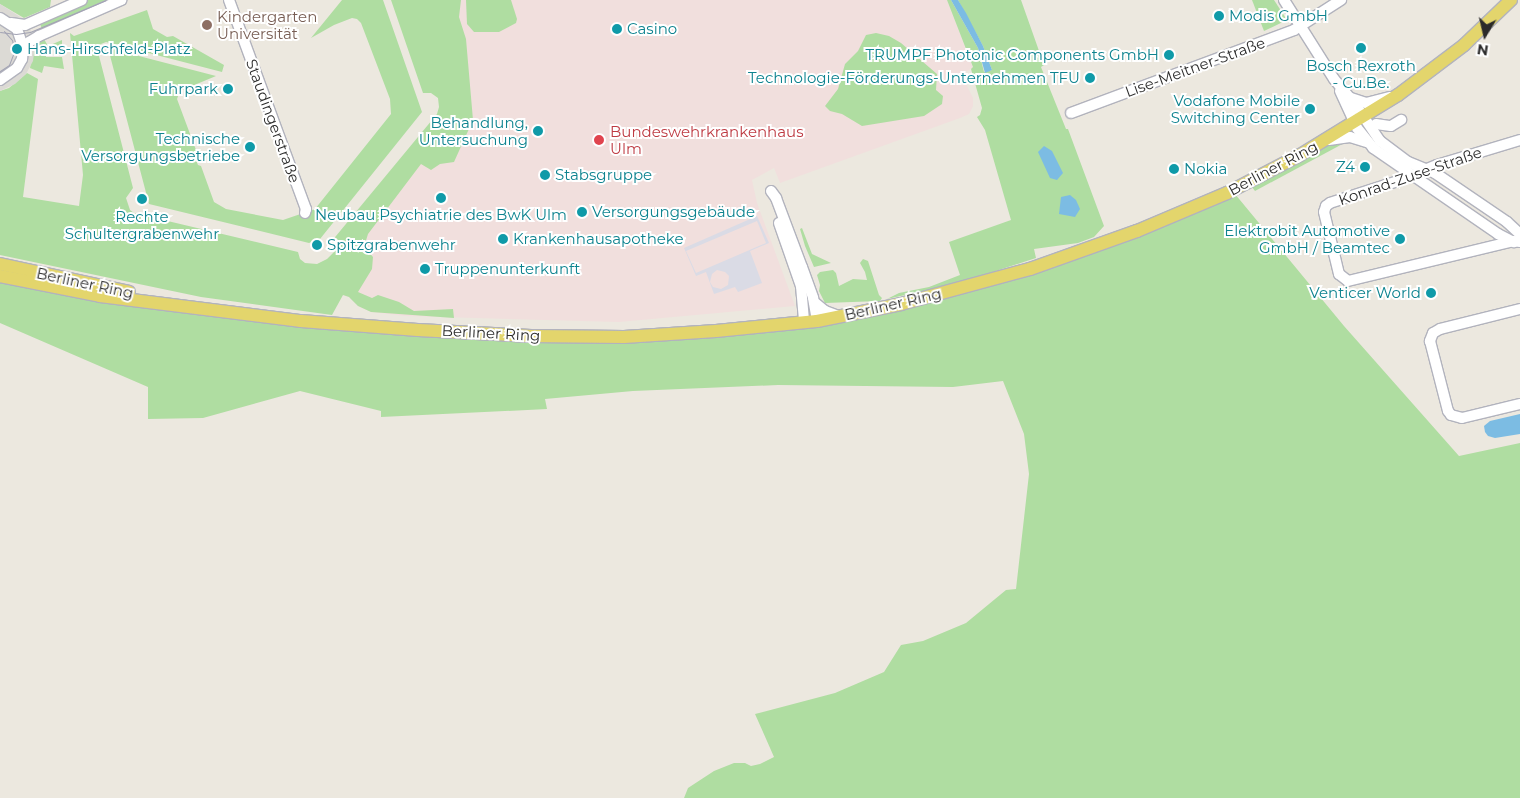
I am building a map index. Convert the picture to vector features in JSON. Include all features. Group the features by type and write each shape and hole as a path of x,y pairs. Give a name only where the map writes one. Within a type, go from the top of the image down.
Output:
{"main road":[{"name":"Berliner Ring","path":"0,276 100,296 301,321 531,336 624,336 716,332 811,322 961,289 1065,257 1200,205 1267,173 1359,121 1398,95 1464,45 1511,0"},
{"name":"Berliner Ring","path":"0,264 200,308"}],"street":[{"path":"4,19 25,25 82,0"},
{"path":"0,80 17,68 23,51 34,38 121,0"},
{"name":"Staudingerstraße","path":"229,0 306,209 305,213"},
{"path":"1284,0 1359,121 1385,146 1408,162 1426,169 1507,222 1519,239"},
{"name":"Lise-Meitner-Straße","path":"1071,113 1301,26 1341,0"},
{"path":"4,19 21,37 23,51"},
{"path":"1334,79 1349,97 1367,142"},
{"path":"1349,97 1366,103 1398,95"},
{"path":"1376,124 1391,126 1402,124"},
{"path":"1324,141 1346,137 1367,142 1412,175 1519,239"},
{"name":"Konrad-Zuse-Straße","path":"1519,239 1353,280 1344,280 1338,274 1325,217 1326,206 1426,169 1520,140"},
{"path":"811,322 801,286 770,200 771,191 778,204 814,302 825,312 839,316"},
{"path":"811,322 814,302"},
{"path":"1520,309 1440,329 1432,333 1430,343 1448,411 1455,417 1464,417 1520,404"}],"shaded area":[{"name":"Bundeswehrkrankenhaus Ulm","path":"405,0 947,0 973,68 961,74 973,98 973,106 969,114 960,118 780,183 774,168 752,180 757,203 795,306 619,322 405,316 371,312 358,306 349,297 342,295 356,232 458,112"},
{"name":"Hans-Hirschfeld-Platz","path":"0,4 25,20 32,33 35,46 33,61 26,74 15,84 0,91"},
{"path":"757,216 769,243 750,251 762,283 738,292 735,287 714,294 706,272 696,276 684,248","holes":["757,221 766,243 696,273 686,251","717,270 725,272 729,276 728,285 721,289 713,287 710,282 712,274"]}],"green space":[{"path":"0,0 51,0 50,7 24,18 0,4"},
{"path":"88,0 116,0 33,36 32,33 42,29 40,24 30,28 39,22"},
{"path":"342,0 383,0 422,112 320,239 309,243 149,204 108,48 216,76 180,91 177,99 199,158 196,160 198,165 201,166 214,202 226,209 283,220 315,209 391,114 390,99 361,23 357,19 352,18 334,25 311,38"},
{"path":"391,0 461,0 459,17 466,39 473,120 454,162 440,164 431,170 421,164 368,234 364,247 373,257 372,269 358,292 372,298 378,295 399,302 414,311 453,309 454,318 371,312 358,306 349,297 343,295 332,315 201,297 0,255 0,91 9,88 27,73 38,79 23,197 79,206 83,175 70,33 74,36 147,10 153,29 167,37 173,36 224,65 222,72 106,42 101,44 98,52 133,188 126,198 130,210 134,213 298,252 300,259 305,263 317,264 327,259 335,251 331,242 437,114 439,107 438,98 431,93 423,93"},
{"path":"466,0 511,0 517,19 516,23 499,32 474,32 467,24"},
{"path":"947,0 951,0 978,48 984,72 992,70 983,46 958,0 1021,0 1044,65 1041,67 1066,129 1068,129 1104,226 1094,237 1078,243 1034,249 1036,258 959,283 887,299 899,293 929,287 960,275 949,242 1011,220 985,130 977,117 980,115 982,108 971,69 973,67"},
{"path":"1252,0 1274,0 1287,20 1264,31"},
{"path":"876,33 889,36 901,43 937,74 936,90 943,96 942,104 924,116 862,126 842,114 830,111 825,106 838,89 845,64 858,51 866,35"},
{"path":"44,39 48,46 62,40 62,49 46,48 46,57 62,57 64,69 44,66 42,73 30,68 34,45"},
{"path":"1348,141 1255,191 1252,187 1332,143"},
{"path":"1235,194 1344,326 1459,456 1520,443 1520,798 684,798 688,788 714,771 734,763 745,763 751,766 760,764 774,757 755,714 835,693 884,672 901,645 923,641 966,623 1006,590 1016,589 1029,474 1024,434 1003,381 953,387 778,385 633,391 545,399 547,409 381,417 381,411 300,391 203,418 148,419 148,387 0,323 0,280 101,301 622,340 715,338 762,333 902,310 1031,275"},
{"path":"802,228 812,254 831,263 814,267 805,246 800,229"},
{"path":"863,259 868,261 879,295 882,298 880,301 825,303 819,291 820,285 817,275 820,272 833,270 836,273 839,286 853,279 867,280 860,263"}],"water":[{"path":"951,0 958,0 966,13 983,46 992,70 985,73 978,48"},
{"path":"1044,146 1052,151 1063,173 1057,180 1050,178 1038,152"},
{"path":"1070,195 1076,200 1080,209 1075,217 1059,214 1061,197"},
{"path":"1520,414 1520,434 1495,438 1488,436 1485,432 1484,426 1490,421"}],"tram line":[{"path":"0,32 16,34 30,32 106,0"},
{"path":"0,71 9,65 14,52 12,40 4,31"}],"place":[{"name":"Modis GmbH","path":"1219,16"},
{"name":"Kindergarten Universität","path":"207,25"},
{"name":"Casino","path":"617,29"},
{"name":"Bosch Rexroth - Cu.Be.","path":"1361,48"},
{"name":"Hans-Hirschfeld-Platz","path":"17,49"},
{"name":"TRUMPF Photonic Components GmbH","path":"1169,55"},
{"name":"Technologie-Förderungs-Unternehmen TFU","path":"1090,78"},
{"name":"Fuhrpark","path":"228,89"},
{"name":"Vodafone Mobile Switching Center","path":"1310,109"},
{"name":"Behandlung, Untersuchung","path":"538,131"},
{"name":"Bundeswehrkrankenhaus Ulm","path":"599,140"},
{"name":"Technische Versorgungsbetriebe","path":"250,147"},
{"name":"Z4","path":"1365,167"},
{"name":"Nokia","path":"1174,169"},
{"name":"Stabsgruppe","path":"545,175"},
{"name":"Neubau Psychiatrie des BwK Ulm","path":"441,198"},
{"name":"Rechte Schultergrabenwehr","path":"142,199"},
{"name":"Versorgungsgebäude","path":"582,212"},
{"name":"Krankenhausapotheke","path":"503,239"},
{"name":"Elektrobit Automotive GmbH / Beamtec","path":"1400,239"},
{"name":"Spitzgrabenwehr","path":"317,245"},
{"name":"Truppenunterkunft","path":"425,269"},
{"name":"Venticer World","path":"1431,293"}]}
